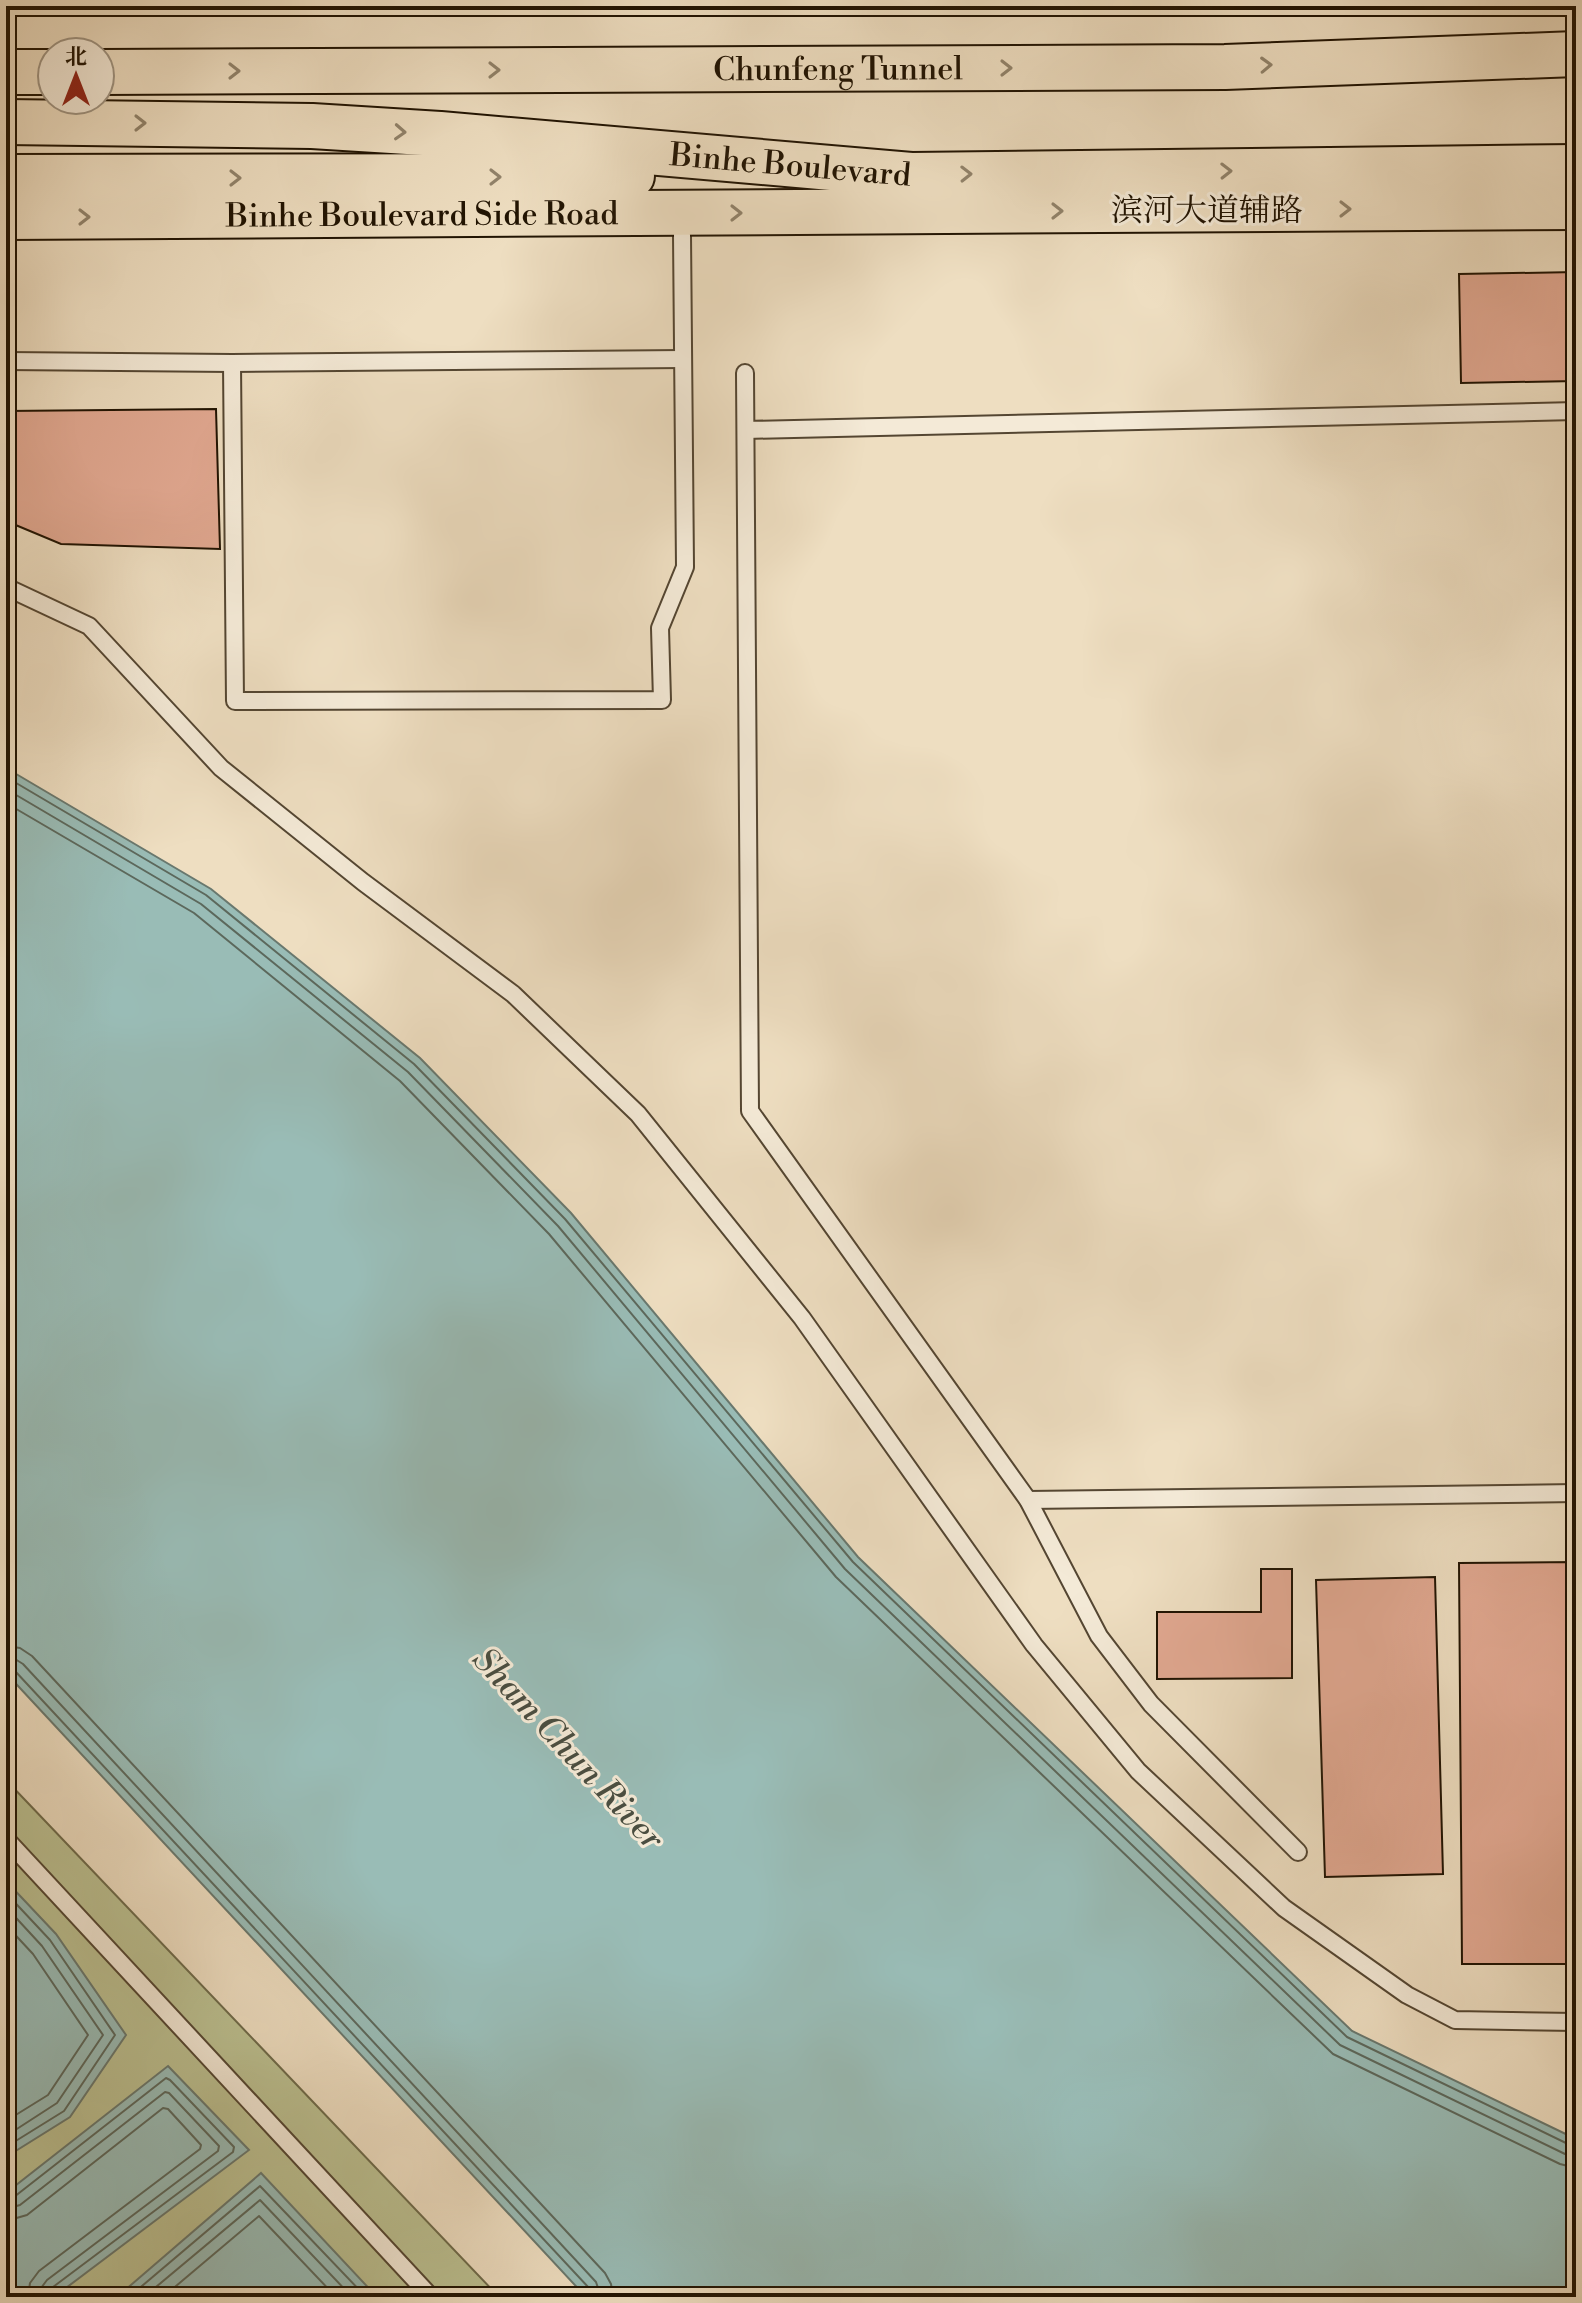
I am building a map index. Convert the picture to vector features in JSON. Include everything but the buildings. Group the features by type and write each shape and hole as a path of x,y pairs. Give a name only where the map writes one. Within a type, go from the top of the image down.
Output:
{"main road":[{"name":"Chunfeng Tunnel","path":"116,72 1225,67 1576,54"},
{"path":"6,72 36,72"},
{"name":"Binhe Boulevard","path":"6,122 312,126 440,134 911,175 1576,167"},
{"path":"6,177 911,175"},
{"name":"Binhe Boulevard Side Road","path":"6,217 1576,207"}],"lane":[{"path":"232,363 235,701 662,700 660,628 685,567 682,235"},
{"path":"6,361 232,363 683,359"},
{"path":"745,373 750,1111 1028,1500 1099,1636 1151,1704 1298,1852"},
{"path":"746,430 1576,411"},
{"path":"6,587 89,626 221,768 363,882 513,994 638,1114 802,1318 1034,1645 1138,1771 1284,1908 1407,1995 1455,2020 1576,2022"},
{"path":"1028,1500 1576,1493"},
{"path":"6,1839 431,2297"}],"green space":[{"path":"6,1780 499,2297 6,2297"}],"water":[{"name":"Sham Chun River","path":"6,768 211,889 420,1058 571,1213 858,1557 1352,2031 1576,2139 1576,2297 586,2297 6,1673"},
{"path":"6,1881 56,1934 126,2035 70,2117 6,2157"},
{"path":"168,2066 249,2150 54,2297 6,2297 6,2193"},
{"path":"261,2173 377,2297 117,2297"}]}
